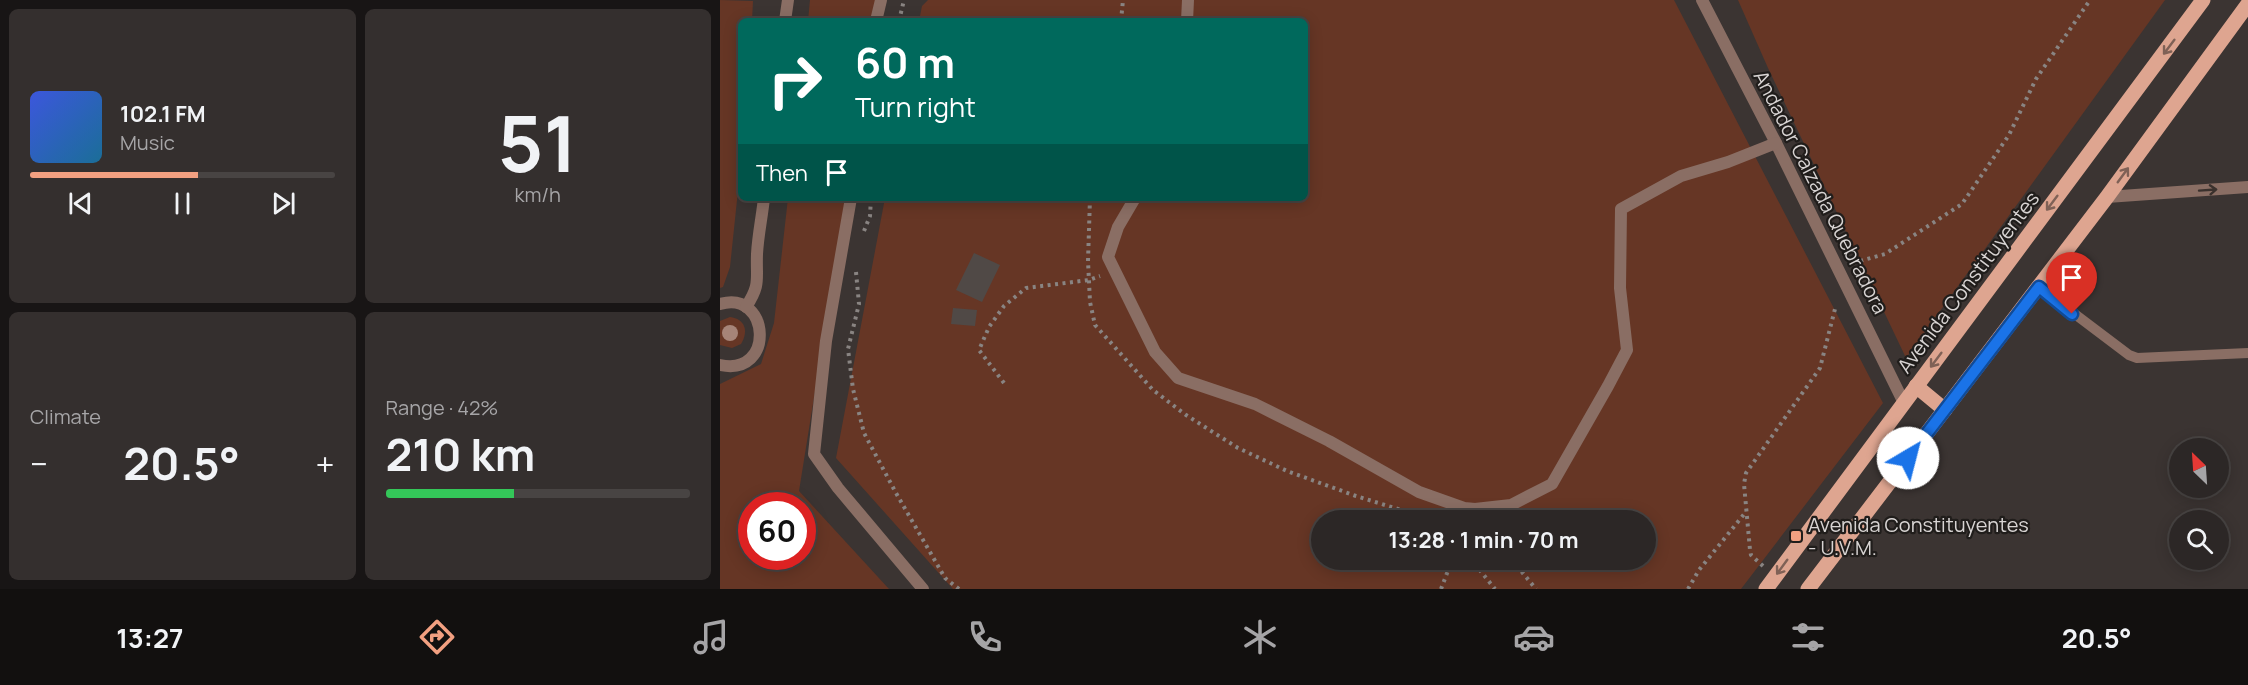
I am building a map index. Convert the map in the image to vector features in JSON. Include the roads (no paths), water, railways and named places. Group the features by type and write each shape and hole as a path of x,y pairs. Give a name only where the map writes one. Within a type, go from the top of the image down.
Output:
{"main road":[{"name":"Avenida Constituyentes","path":"1766,589 2204,0"},
{"path":"1808,589 2107,197 2248,4"},
{"path":"1916,386 1945,410"}],"street":[{"path":"785,18 788,0"},
{"path":"877,18 881,0"},
{"path":"1187,18 1188,0"},
{"name":"Andador Calzada Quebradora","path":"1702,0 1776,143 1904,403"},
{"path":"1133,201 1118,227 1108,257 1155,352 1178,378 1256,404 1329,441 1419,492 1464,508 1475,509 1512,505 1552,484 1627,350 1620,288 1621,209 1681,176 1728,162 1776,143"},
{"path":"2107,197 2248,187"},
{"path":"746,307 756,293 757,254 764,201"},
{"path":"850,201 826,341 814,454 838,488 923,589"},
{"path":"720,304 736,303 746,307 759,323 761,333 755,353 748,360 738,365 720,365"}],"lane":[{"path":"2039,287 2129,356 2137,358 2248,353"}],"place":[{"name":"Avenida Constituyentes - U.V.M.","path":"1796,536"}]}
